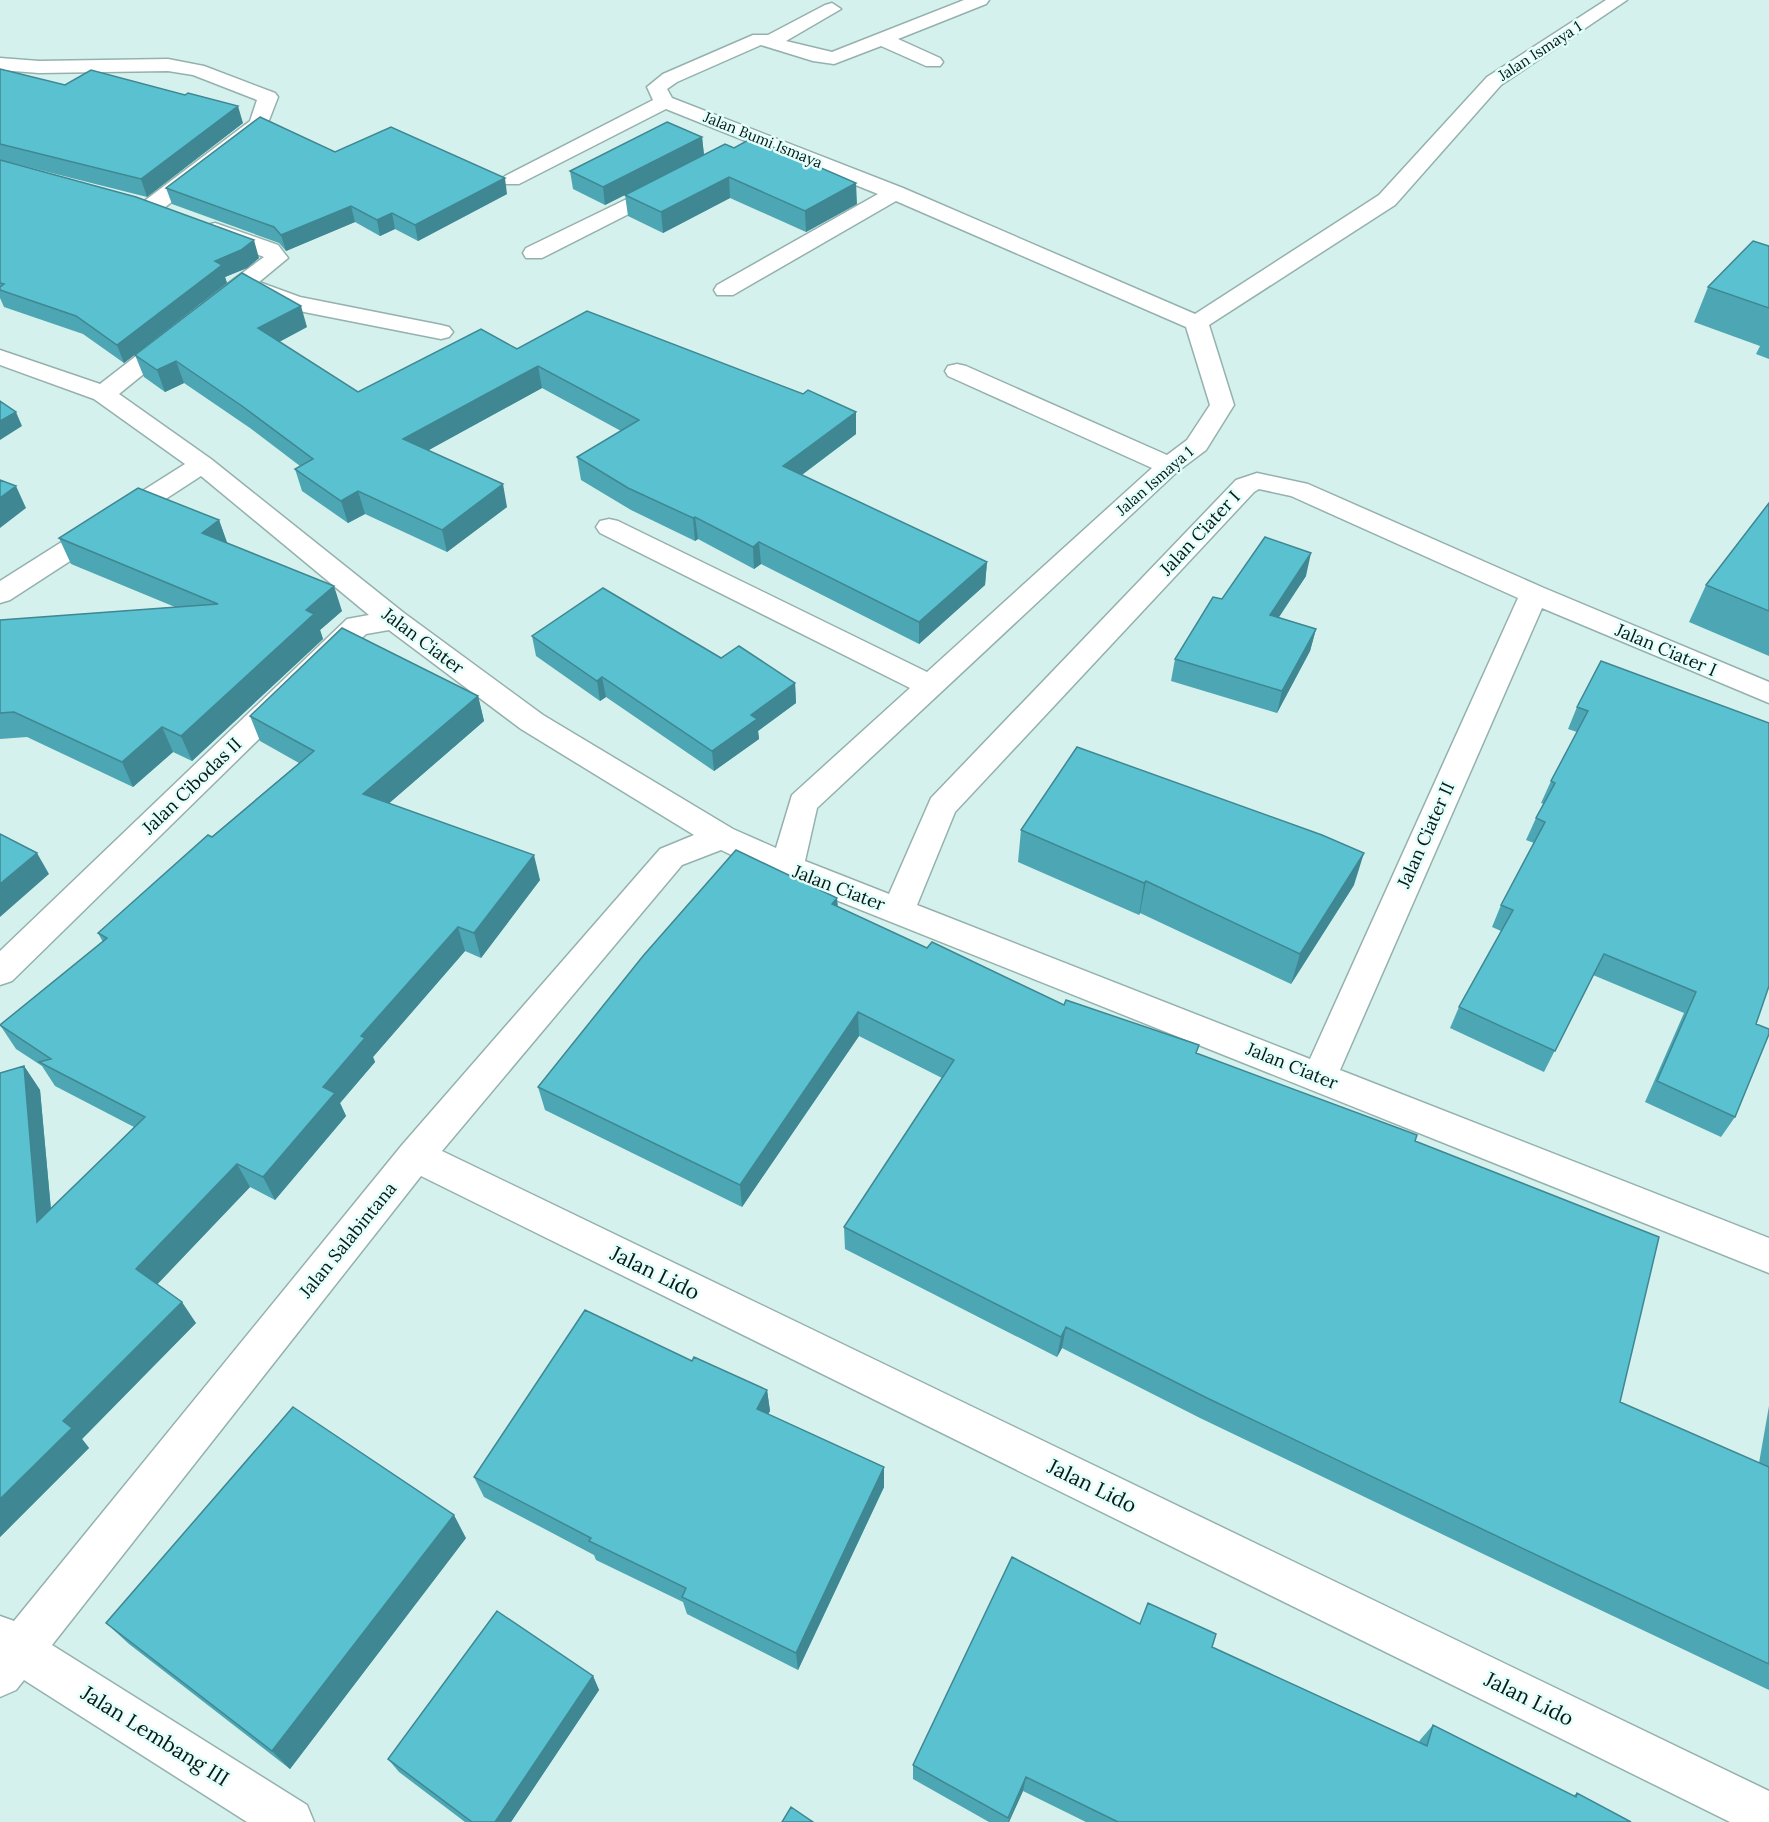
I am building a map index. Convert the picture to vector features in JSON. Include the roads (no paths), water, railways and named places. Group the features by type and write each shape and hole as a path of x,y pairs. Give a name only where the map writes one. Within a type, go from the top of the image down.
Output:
{"street":[{"path":"512,180 665,102 657,94 657,87 670,78 744,45 760,39 771,40 820,57 834,58 980,0"},
{"name":"Jalan Ismaya 1","path":"786,867 802,803 1169,466 1197,445 1222,405 1197,323 1387,200 1494,81 1618,0"},
{"path":"771,40 832,9"},
{"path":"882,39 933,62"},
{"path":"0,64 39,68 168,65 197,70 268,98 259,123 151,207"},
{"name":"Jalan Bumi Ismaya","path":"665,102 895,193 1197,323"},
{"path":"730,153 758,138"},
{"path":"534,253 689,174"},
{"path":"724,290 895,193"},
{"path":"129,201 172,215"},
{"path":"103,394 243,282 277,258 274,254 194,223"},
{"path":"243,282 294,303 441,332"},
{"name":"Jalan Ciater","path":"0,357 103,394 202,464 394,620 532,722 722,837 786,867 1769,1256"},
{"path":"957,371 1169,466"},
{"path":"0,594 202,464"},
{"name":"Jalan Ciater I","path":"898,911 942,806 1245,486 1257,481 1299,490 1534,594 1769,693"},
{"path":"609,527 930,686"},
{"name":"Jalan Ciater II","path":"1319,1077 1534,594"},
{"name":"Jalan Cibodas II","path":"0,972 357,626 394,620"},
{"name":"Jalan Salabintana","path":"7,1654 415,1156 671,857 722,837"},
{"name":"Jalan Lido","path":"415,1156 1769,1816"},
{"name":"Jalan Lembang III","path":"7,1654 290,1822"}]}
